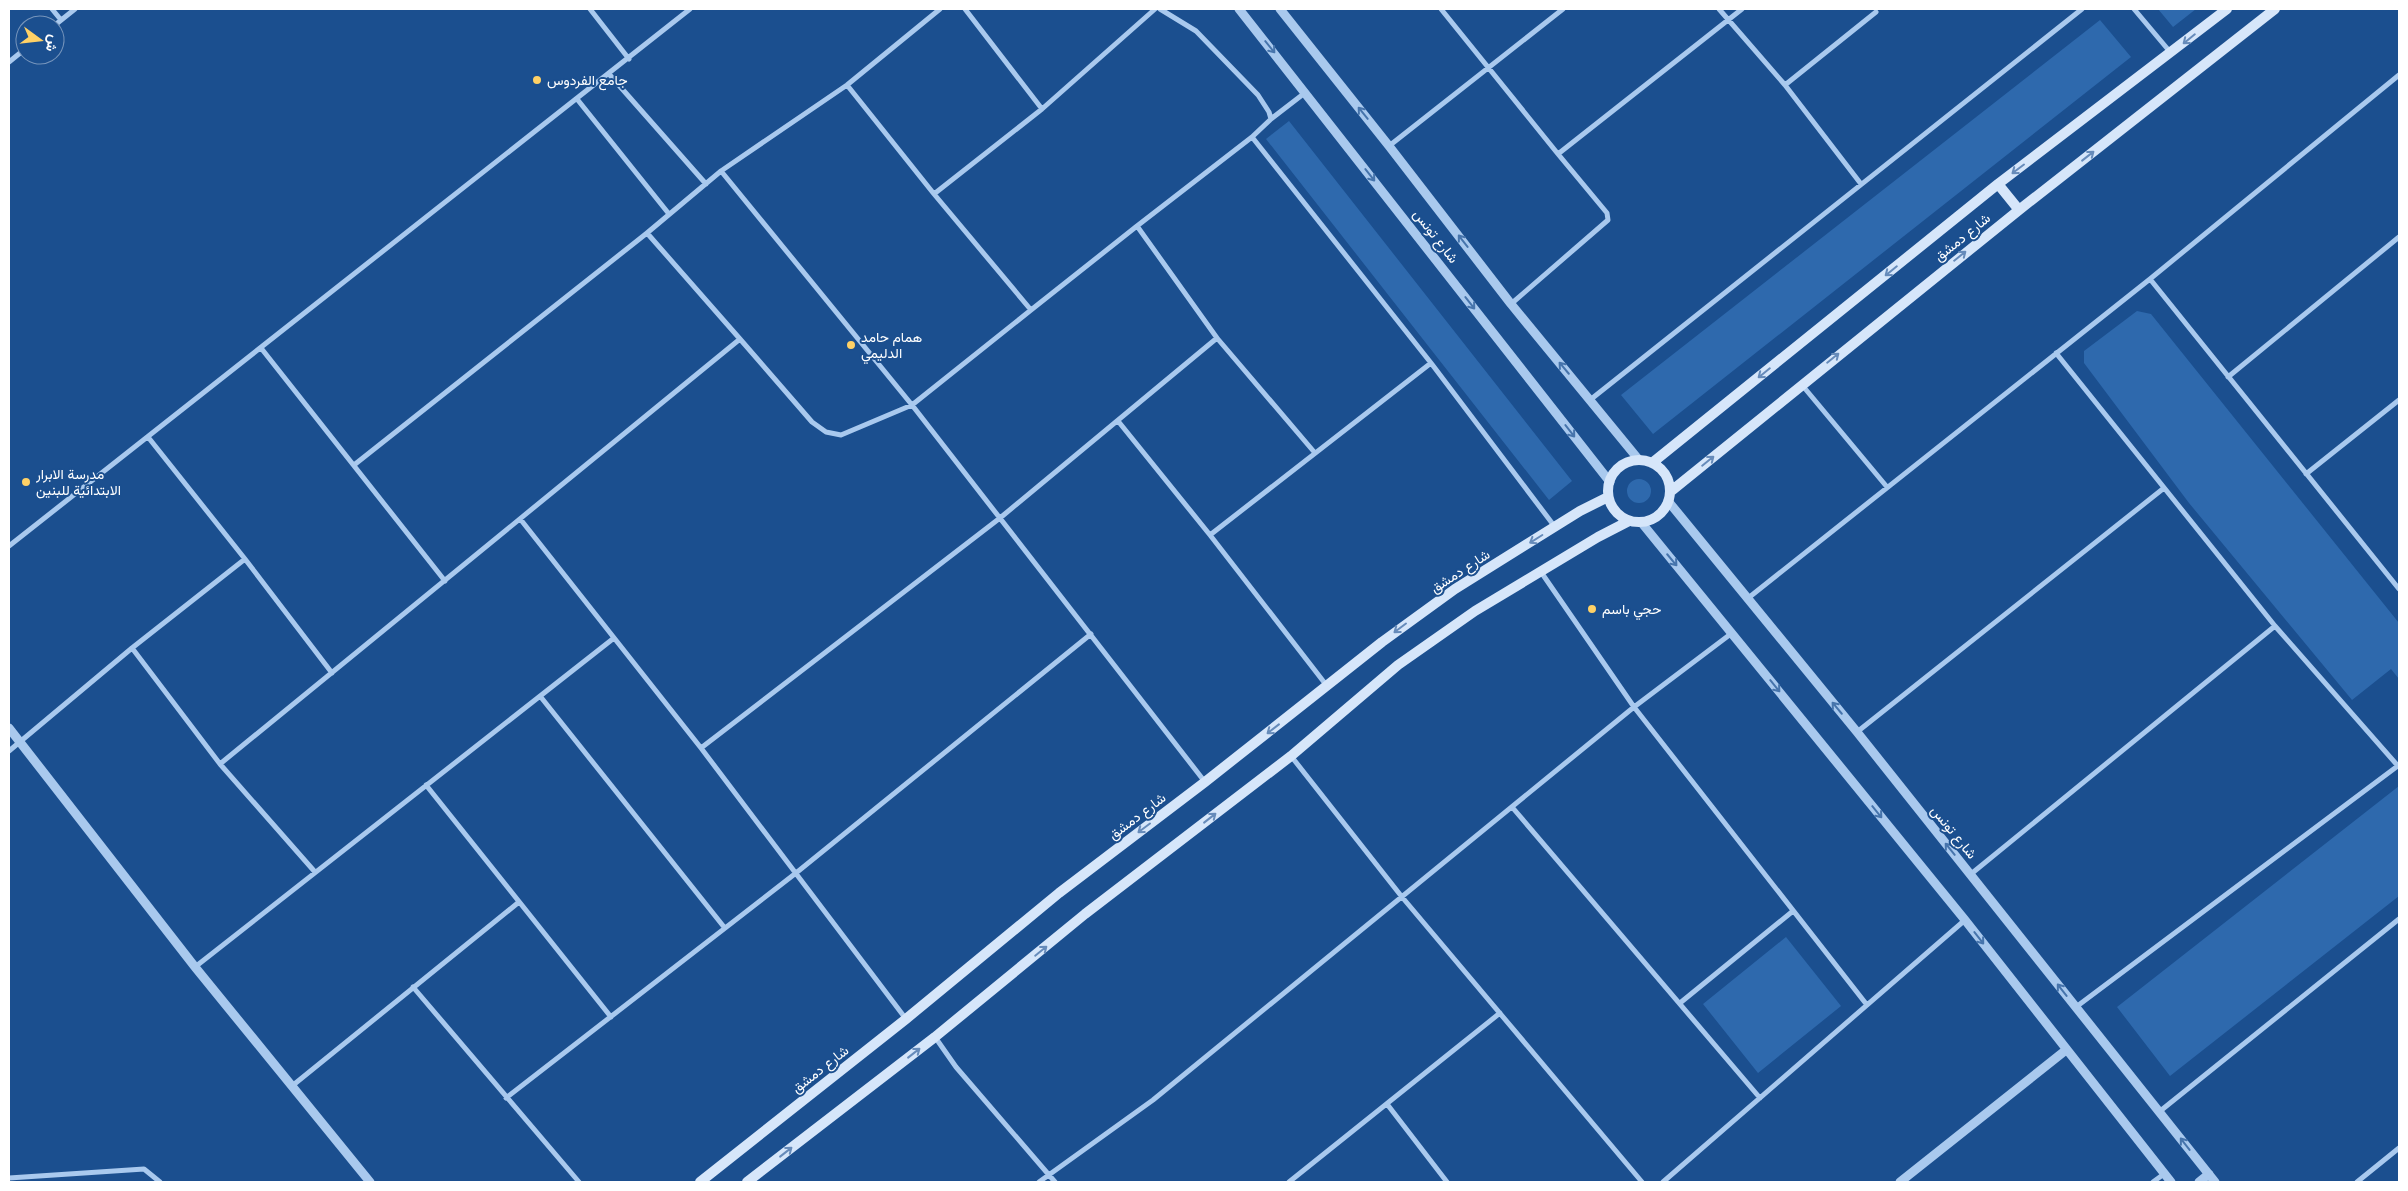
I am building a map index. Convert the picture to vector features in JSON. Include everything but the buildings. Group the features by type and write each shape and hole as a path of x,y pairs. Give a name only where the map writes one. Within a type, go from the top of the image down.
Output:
{"main road":[{"name":"شارع دمشق","path":"1652,463 1998,184 2171,54 2227,9"},
{"name":"شارع دمشق","path":"1669,496 1801,384 2275,9"},
{"path":"1998,184 2019,210"},
{"path":"1639,460 1652,463 1665,475 1669,496 1658,516 1641,522 1629,521 1616,512 1608,497 1610,482 1621,466 1639,460"},
{"name":"شارع دمشق","path":"700,1182 906,1019 1059,893 1205,782 1418,615 1455,589 1580,511 1608,497"},
{"path":"747,1182 935,1037 1085,914 1291,756 1398,665 1475,611 1598,537 1629,521"}],"street":[{"path":"65,17 75,9"},
{"path":"590,9 629,58"},
{"path":"9,546 690,9"},
{"path":"354,465 647,233 721,171 847,85 940,9"},
{"path":"964,9 1042,109"},
{"path":"934,194 1042,109 1156,9"},
{"path":"1160,9 1196,31 1258,95 1269,112 1271,119"},
{"name":"شارع تونس","path":"1239,9 1610,482"},
{"name":"شارع تونس","path":"1280,9 1511,304 1639,460"},
{"path":"1441,9 1607,213 1608,220 1511,304"},
{"path":"1389,146 1563,9"},
{"path":"1719,9 1786,85 1861,184"},
{"path":"1558,154 1742,9"},
{"path":"1590,400 2082,9"},
{"path":"2134,9 2171,54"},
{"path":"1786,85 1876,10"},
{"path":"609,74 706,184"},
{"path":"1747,599 2150,279 2399,74"},
{"path":"847,85 934,194 1031,310"},
{"path":"647,233 812,422 826,432 841,436 912,405 1252,137 1271,119 1306,92"},
{"path":"577,99 669,214"},
{"path":"1252,137 1431,363 1555,528"},
{"path":"721,171 912,405 1205,782"},
{"path":"1137,226 1217,338 1315,453"},
{"path":"2228,377 2399,237"},
{"path":"2150,279 2399,589"},
{"path":"701,748 1000,518 1217,338"},
{"path":"220,764 740,339"},
{"path":"261,348 445,581"},
{"path":"2056,352 2275,626 2399,765 2076,1007"},
{"path":"1210,535 1431,363"},
{"path":"1801,384 1887,487"},
{"path":"2306,474 2399,400"},
{"path":"1118,420 1210,535 1327,687"},
{"path":"148,437 332,673"},
{"path":"1857,732 2164,488"},
{"name":"شارع تونس","path":"1669,496 1747,599 1971,874 2215,1182"},
{"path":"520,520 701,748 906,1019"},
{"path":"1641,522 1965,920 2171,1182"},
{"path":"9,751 132,648 245,559"},
{"path":"1541,572 1634,708 1867,1005"},
{"path":"1971,874 2275,626"},
{"path":"1039,1182 1153,1100 1634,708 1732,633"},
{"path":"506,1098 796,873 1091,634"},
{"path":"195,967 614,638"},
{"path":"132,648 220,764 315,872"},
{"path":"540,696 724,927"},
{"path":"9,728 195,967 370,1182"},
{"path":"1291,756 1402,897 1642,1182"},
{"path":"426,785 611,1017"},
{"path":"1512,807 1760,1098"},
{"path":"292,1086 519,902"},
{"path":"1680,1003 1794,911"},
{"path":"2159,1112 2399,919"},
{"path":"1663,1182 1965,920"},
{"path":"413,988 579,1182"},
{"path":"1289,1182 1500,1013"},
{"path":"935,1037 956,1067 1055,1182"},
{"path":"1900,1182 2066,1050"},
{"path":"1387,1104 1448,1182"},
{"path":"2357,1182 2399,1148"},
{"path":"9,1178 144,1169 160,1182"},
{"path":"2153,1182 2164,1174"},
{"path":"2199,1182 2209,1174"}],"shaded area":[{"path":"2158,9 2196,9 2173,27"},
{"path":"2100,20 2131,57 1653,434 1621,395"},
{"path":"1289,121 1572,481 1549,500 1266,139"},
{"path":"2137,311 2151,314 2399,623 2399,679 2391,669 2352,700 2189,503 2084,363 2084,351"},
{"path":"1639,479 1644,480 1650,486 1650,496 1644,502 1639,503 1634,502 1628,496 1627,491 1628,486 1634,480"},
{"path":"2399,786 2399,896 2170,1076 2117,1007"},
{"path":"1786,937 1841,1006 1758,1073 1703,1004"}],"place":[{"name":"جامع الفردوس","path":"537,80"},
{"name":"همام حامد الدليمي","path":"851,345"},
{"name":"مدرسة الابرار الابتدائية للبنين","path":"26,482"},
{"name":"حجي باسم","path":"1592,609"}]}
